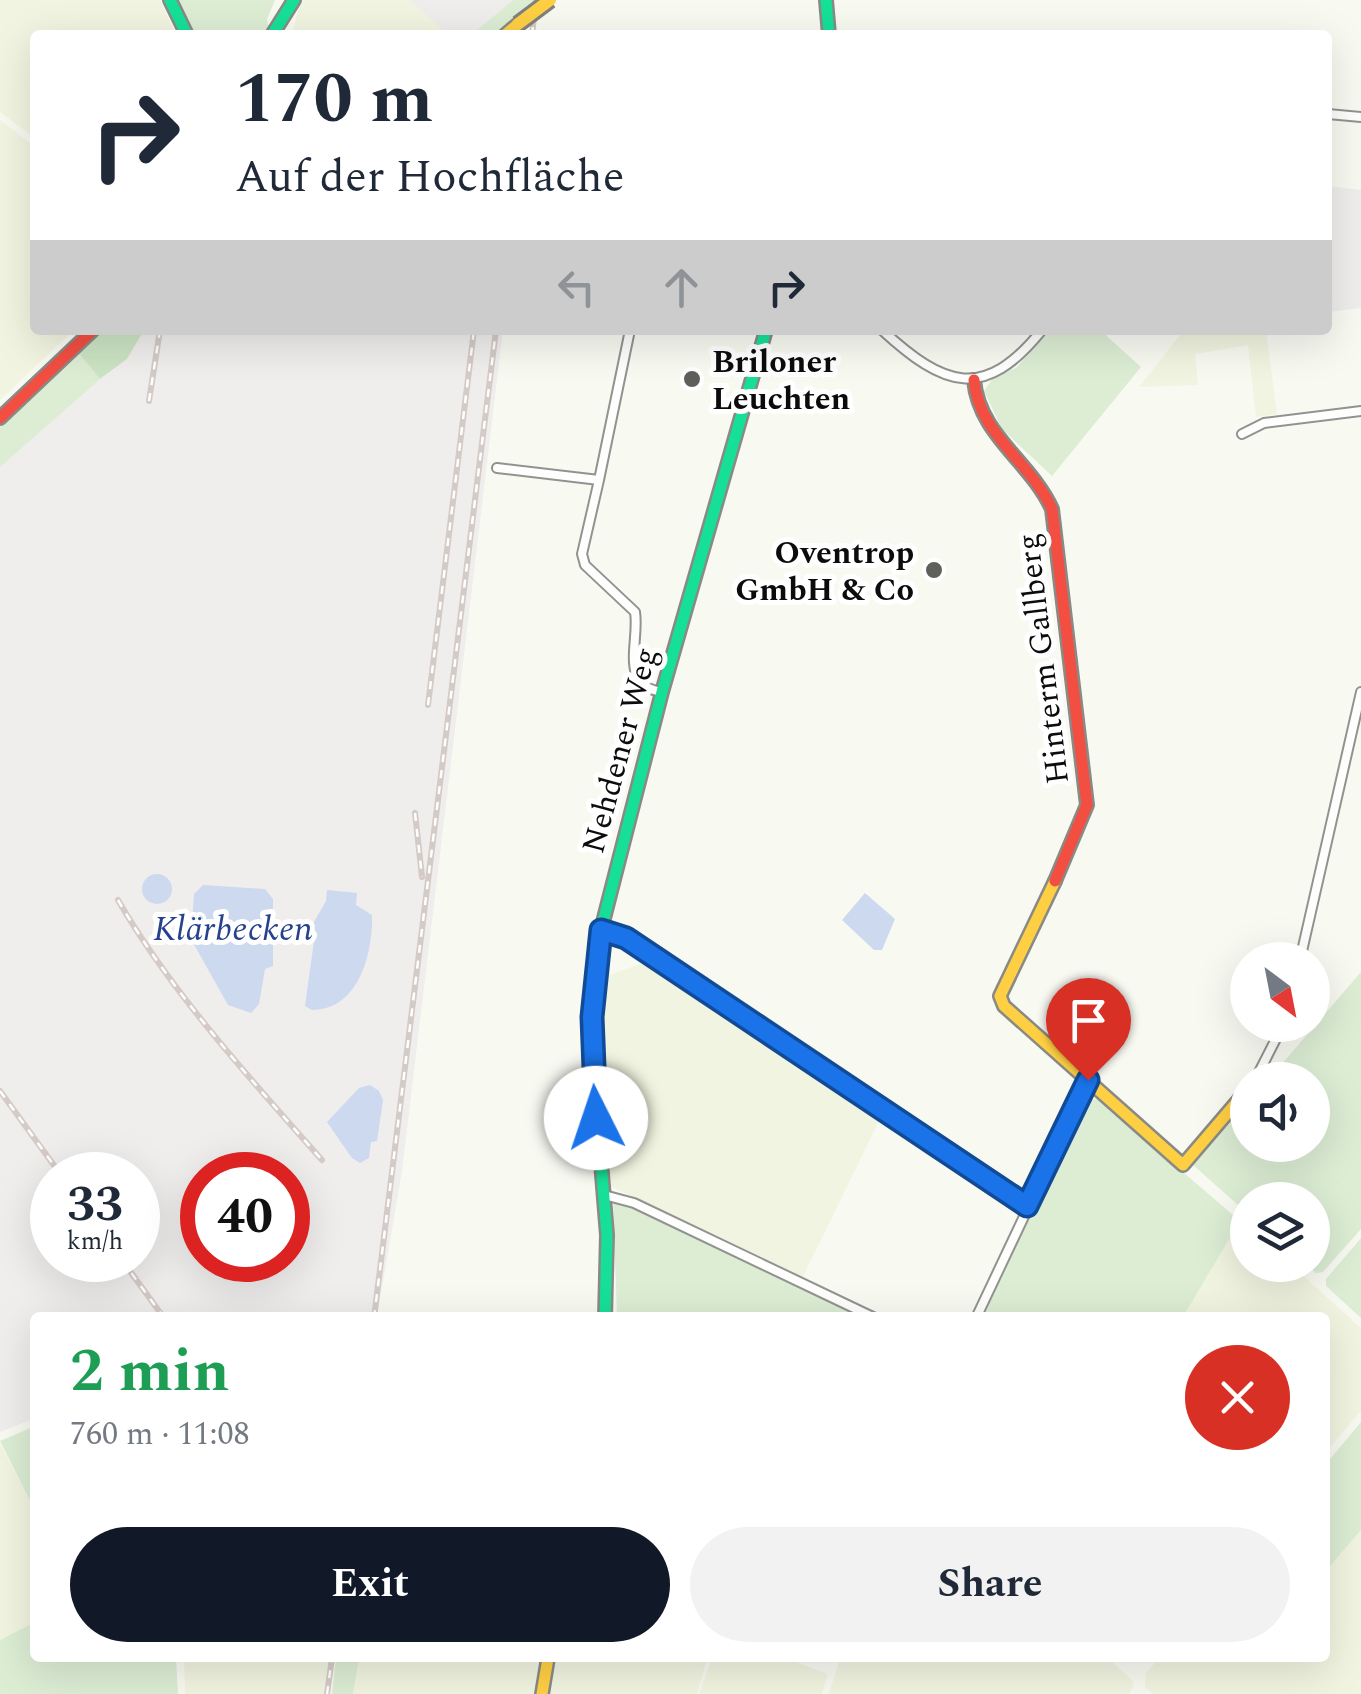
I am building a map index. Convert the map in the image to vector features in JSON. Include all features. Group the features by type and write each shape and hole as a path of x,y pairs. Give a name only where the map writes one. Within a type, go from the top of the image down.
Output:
{"street":[{"path":"170,0 185,30"},
{"path":"275,30 294,0"},
{"path":"511,30 550,0"},
{"path":"826,0 829,30"},
{"path":"1332,114 1361,117"},
{"path":"0,418 87,335"},
{"path":"629,335 582,554 585,565 635,612 632,648 638,680 643,687 662,692"},
{"name":"Nehdener Weg","path":"605,1312 604,1195 592,1053 601,930 662,692 765,335"},
{"path":"888,335 925,367 951,378 974,380 1012,364 1038,335"},
{"name":"Hinterm Gallberg","path":"974,380 974,394 987,424 1039,478 1052,509 1087,805 1086,815 1000,996 1004,1006 1088,1080"},
{"path":"1242,434 1264,422 1361,411"},
{"path":"497,468 599,480"},
{"path":"1304,942 1361,692"},
{"path":"601,930 626,938 1027,1206"},
{"path":"979,1312 1088,1080 1184,1164 1230,1110"},
{"path":"604,1195 621,1197 862,1312"},
{"path":"542,1694 547,1662"}],"shaded area":[{"path":"409,0 513,0 477,30 442,30"},
{"path":"1332,186 1361,190 1361,308 1332,312"},
{"path":"141,335 502,335 402,1171 378,1312 30,1312 30,1420 0,1432 0,467 62,408 127,359"}],"green space":[{"path":"0,0 160,0 174,30 30,30 30,134 0,112"},
{"path":"176,0 275,0 267,19 269,30 192,30"},
{"path":"301,0 409,0 442,30 293,30"},
{"path":"513,0 533,0 535,7 507,30 477,30"},
{"path":"0,120 30,143 30,335 69,335 0,400"},
{"path":"93,335 141,335 127,359 100,379 76,350"},
{"path":"1046,335 1106,335 1141,367 1052,476 1002,429 984,391 993,378 1016,368"},
{"path":"1180,335 1267,335 1277,414 1256,417 1248,345 1195,354 1198,385 1139,387"},
{"path":"76,350 100,379 0,467 0,422"},
{"path":"645,962 879,1121 800,1283 611,1186 601,1094 601,998 610,975"},
{"path":"1361,972 1361,1229 1330,1264 1330,1182 1230,1182 1230,1198 1193,1165 1230,1123 1230,1162 1330,1162 1330,1062 1284,1062 1301,1042 1330,1042 1330,1008"},
{"path":"1098,1099 1230,1212 1230,1238 1186,1312 983,1312 1087,1100"},
{"path":"613,1201 855,1312 617,1312"},
{"path":"1230,1238 1230,1282 1310,1282 1361,1328 1361,1411 1330,1447 1330,1312 1186,1312"},
{"path":"1361,1238 1361,1318 1326,1286 1330,1274"},
{"path":"1361,1422 1361,1530 1330,1566 1330,1459"},
{"path":"30,1428 30,1501 0,1441"},
{"path":"0,1444 30,1501 30,1625 0,1640"},
{"path":"1361,1530 1361,1694 1153,1694 1145,1687 1146,1673 1156,1662 1330,1662 1330,1566"},
{"path":"30,1625 30,1662 176,1662 178,1694 0,1694 0,1640"},
{"path":"184,1662 328,1662 324,1694 185,1694"},
{"path":"336,1662 358,1662 353,1694 332,1694"},
{"path":"358,1662 542,1662 536,1694 353,1694"},
{"path":"555,1662 706,1662 697,1694 549,1694"},
{"path":"711,1662 796,1662 828,1674 822,1694 699,1694"},
{"path":"839,1662 1112,1662 1134,1682 1130,1694 829,1694"}],"water":[{"path":"157,874 168,878 172,889 168,900 157,904 146,900 142,889 146,878"},
{"name":"Klärbecken","path":"203,885 265,889 273,899 273,966 265,969 259,1004 251,1013 228,1005 191,939 194,894"},
{"path":"327,890 357,893 356,905 372,915 370,946 352,990 328,1007 312,1010 305,1006 314,941 307,934 326,901"},
{"path":"865,893 895,919 882,950 874,950 842,920"},
{"path":"370,1085 383,1100 377,1141 371,1142 369,1158 360,1163 352,1158 327,1122 359,1088"}],"railway":[{"path":"533,30 536,0"},
{"path":"149,401 159,335"},
{"path":"428,705 473,335"},
{"path":"375,1312 495,335"},
{"path":"415,813 422,877"},
{"path":"118,900 187,1002 322,1160"},
{"path":"0,1091 44,1152"},
{"path":"138,1282 160,1312"},
{"path":"327,1694 331,1662"}],"traffic: fast":[{"path":"170,0 185,30"},
{"path":"275,30 294,0"},
{"path":"826,0 829,30"},
{"path":"605,1312 607,1235 592,1053 601,930 662,692 765,335"}],"traffic: slow":[{"path":"518,24 550,0"},
{"path":"511,30 518,24"},
{"path":"1055,881 1000,996 1004,1006 1183,1165 1230,1110"},
{"path":"601,930 625,938 1027,1206"},
{"path":"542,1694 547,1662"}],"traffic: jam":[{"path":"0,418 88,335"},
{"path":"974,380 985,417 1052,509 1087,805 1055,881"}],"place":[{"name":"Briloner Leuchten","path":"692,379"},
{"name":"Oventrop GmbH & Co","path":"934,570"}],"route":[{"path":"596,1118 592,1017 601,930 626,938 1027,1206 1088,1080"}]}
